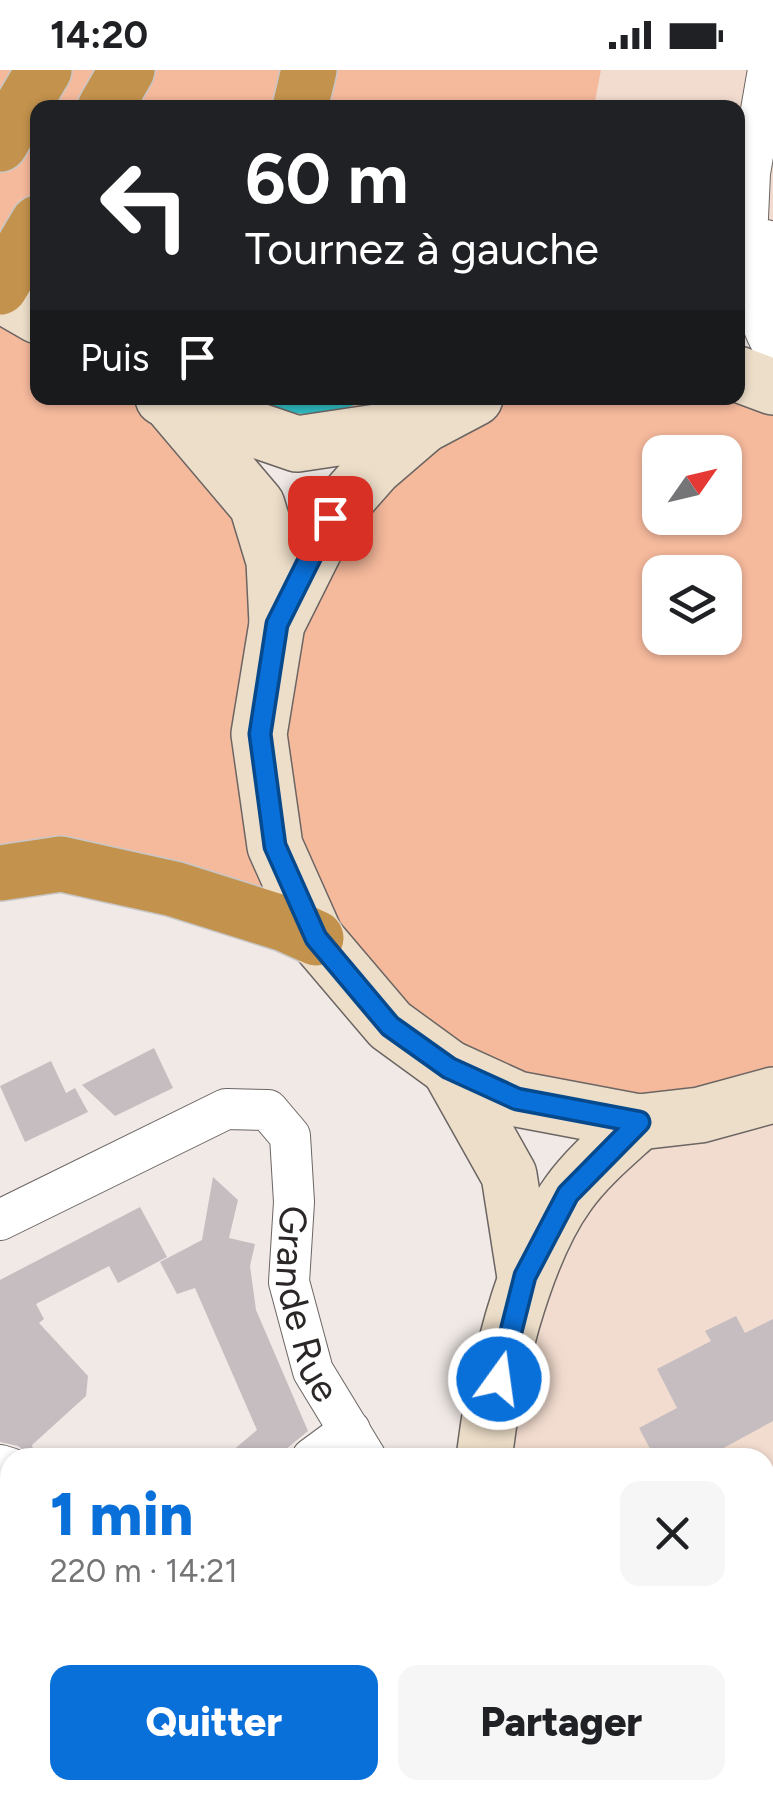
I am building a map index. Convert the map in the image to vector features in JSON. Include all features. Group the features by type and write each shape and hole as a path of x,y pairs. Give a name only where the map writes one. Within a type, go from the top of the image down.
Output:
{"highway":[{"path":"0,144 44,70"},
{"path":"110,100 127,70"},
{"path":"302,100 309,70"},
{"path":"0,290 30,237"},
{"path":"0,872 61,864 174,889 285,924 316,938"}],"main road":[{"path":"0,290 30,311"},
{"path":"745,377 773,387"},
{"path":"171,405 257,505 274,560 277,624 260,734 275,846 316,938 390,1026 449,1068 517,1099 639,1122 700,1115 773,1095"},
{"path":"183,405 296,444 424,426"},
{"path":"277,624 330,518 374,468 424,426 462,405"},
{"path":"449,1068 509,1175 525,1276"},
{"path":"485,1448 525,1276 568,1194 639,1122"}],"street":[{"path":"745,246 750,173 768,70"},
{"path":"773,206 756,289 762,328 773,346"},
{"name":"Grande Rue","path":"0,1220 226,1110 268,1110 290,1136 294,1202 289,1282 313,1371 358,1444"}],"shaded area":[{"path":"0,70 601,70 595,100 30,100 30,405 173,405 274,561 373,468 180,405 745,405 745,396 773,387 773,1095 517,1099 316,938 0,873"},
{"path":"601,70 773,70 773,357 745,323 745,100 595,100"},
{"path":"773,1095 773,1448 486,1448 525,1277 639,1122"}],"building":[{"path":"154,1048 173,1088 115,1116 82,1085"},
{"path":"51,1061 66,1093 75,1088 88,1112 25,1142 0,1086"},
{"path":"213,1177 238,1200 229,1238 255,1244 250,1266 256,1310 308,1431 287,1448 236,1448 257,1430 195,1288 177,1294 160,1262 202,1240"},
{"path":"140,1207 167,1257 118,1283 109,1266 36,1304 44,1319 39,1323 88,1376 86,1396 33,1448 0,1442 0,1280"},
{"path":"736,1316 745,1333 773,1319 773,1421 723,1448 650,1448 639,1428 677,1408 657,1369 711,1341 705,1331"}],"waterway":[{"path":"278,405 307,409 336,405"}],"route":[{"path":"330,518 277,624 260,734 275,846 316,938 390,1026 449,1068 517,1099 639,1122 568,1194 525,1276 499,1379"}]}
